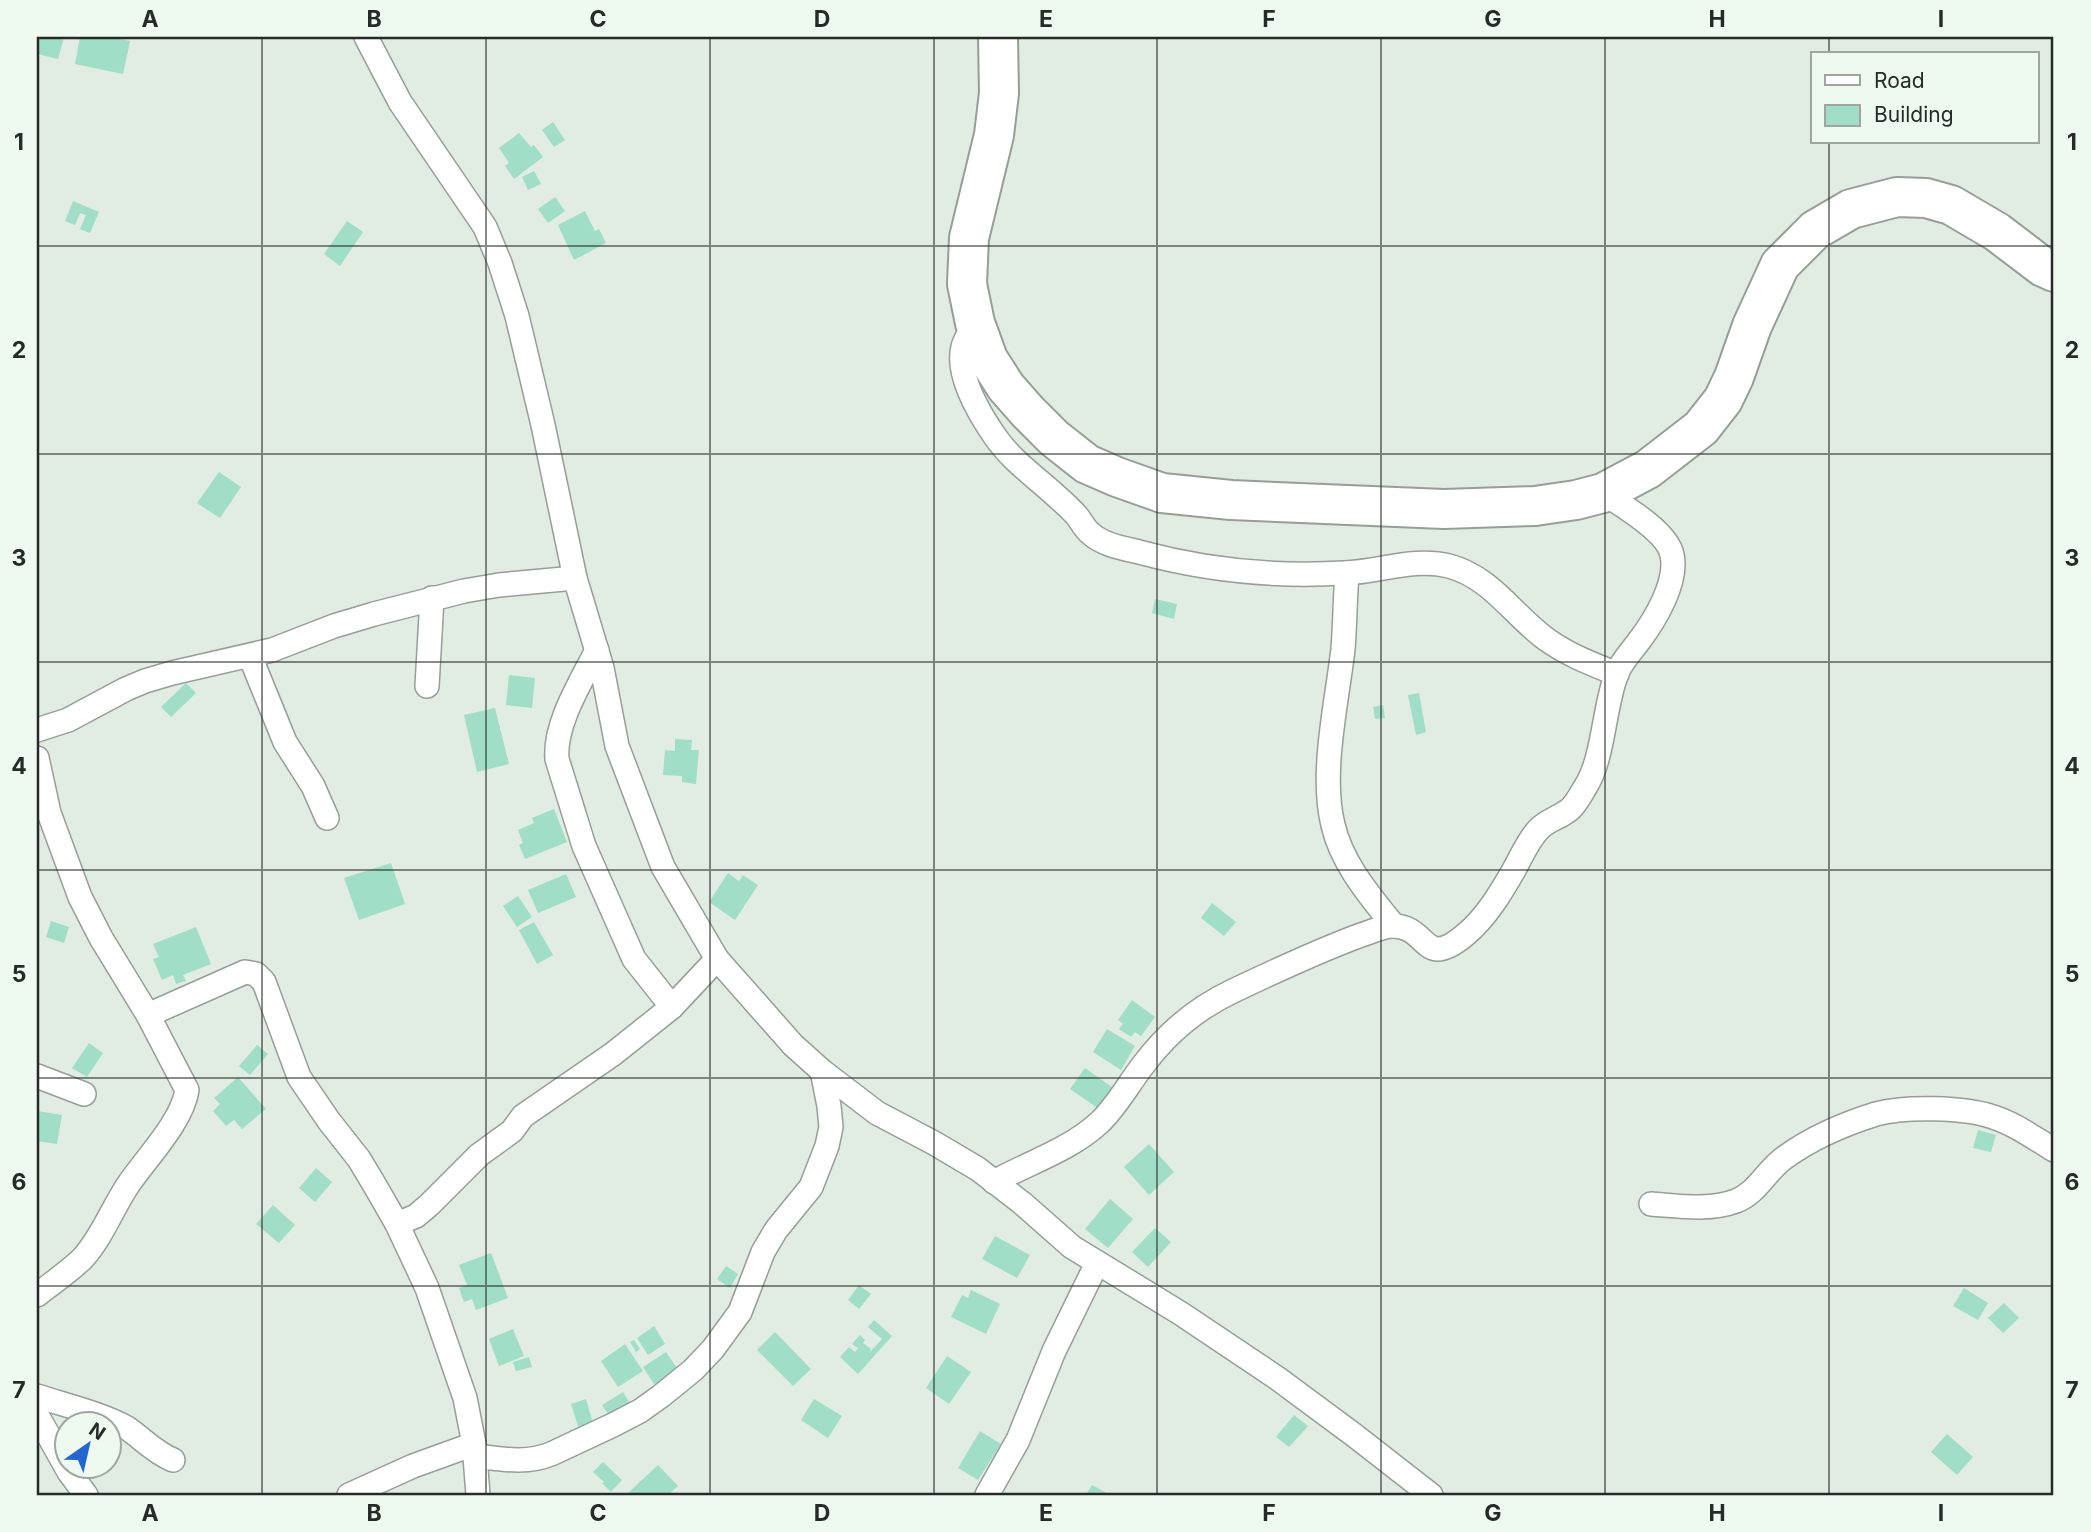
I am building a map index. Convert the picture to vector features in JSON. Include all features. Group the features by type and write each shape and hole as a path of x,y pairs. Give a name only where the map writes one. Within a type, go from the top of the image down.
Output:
{"highway":[{"path":"998,37 999,93 993,135 969,238 967,284 975,323 988,359 1006,387 1054,438 1087,464 1162,493 1231,500 1444,509 1535,506 1603,493 1648,469 1701,428 1723,400 1780,265 1815,230 1851,209 1897,197 1926,198 1951,205 1997,232 2043,267 2054,272"}],"street":[{"path":"366,37 400,102 485,227 500,263 517,316 575,578 602,668 617,746 663,867 717,959 793,1045 877,1113 978,1169 1072,1247 1180,1313 1277,1378 1431,1495"},
{"path":"975,323 963,347 963,368 969,393 983,420 1002,447 1075,514 1090,533 1109,544 1187,564 1225,570 1346,573 1388,566 1449,566 1478,578 1545,638 1572,656 1617,674"},
{"path":"994,1182 1084,1136 1103,1119 1158,1045 1188,1017 1234,990 1345,941 1394,926 1409,930 1434,949 1443,950 1469,932 1503,888 1539,829 1549,820 1569,811 1587,783 1594,766 1617,674 1667,594 1672,575 1672,554 1665,540 1638,515 1603,493"},
{"path":"1346,573 1343,648 1329,765 1333,825 1357,879 1394,926"},
{"path":"37,730 68,720 145,681 272,650 334,626 432,598 499,584 575,578"},
{"path":"427,685 432,598"},
{"path":"597,650 559,733 557,760 583,846 634,959 672,1007"},
{"path":"250,656 285,742 313,786 327,818"},
{"path":"37,758 49,813 79,897 148,1015 187,1090 181,1112 128,1185 96,1242 81,1259 37,1295"},
{"path":"397,1224 416,1216 429,1205 479,1155 512,1131 523,1116 613,1054 672,1007 717,959"},
{"path":"148,1015 245,972 256,974 264,982 299,1077 359,1159 397,1224 427,1288 465,1398 475,1450 478,1495"},
{"path":"349,1495 413,1466 475,1450 522,1461 538,1459 640,1411 693,1370 713,1349 745,1302 763,1252 776,1230 811,1187 827,1146 831,1127 822,1071"},
{"path":"37,1076 84,1094"},
{"path":"1651,1204 1719,1206 1740,1200 1792,1153 1831,1131 1878,1114 1949,1110 1991,1116 2019,1128 2054,1150"},
{"path":"987,1495 1018,1440 1054,1351 1097,1263"},
{"path":"37,1396 110,1420 126,1428 157,1453 173,1460"},
{"path":"37,1415 69,1472 86,1495"}],"building":[{"path":"37,37 64,37 58,59 37,54"},
{"path":"80,37 112,37 130,41 123,74 75,64"},
{"path":"553,122 565,140 554,147 542,130"},
{"path":"519,133 531,147 534,145 543,157 514,179 505,166 509,163 499,148"},
{"path":"534,171 541,184 528,190 522,177"},
{"path":"555,197 565,211 548,223 538,209"},
{"path":"73,201 99,212 90,233 80,229 86,215 80,213 75,225 65,221"},
{"path":"585,211 595,231 599,229 606,243 574,260 558,225"},
{"path":"347,221 363,232 340,266 324,254"},
{"path":"219,472 241,487 220,518 197,503"},
{"path":"1155,599 1177,604 1174,619 1152,613"},
{"path":"509,675 535,678 532,708 506,705"},
{"path":"186,683 196,693 171,717 161,707"},
{"path":"1419,693 1426,732 1416,735 1408,695"},
{"path":"1383,705 1385,718 1375,719 1373,707"},
{"path":"495,708 509,764 477,772 464,715"},
{"path":"675,739 692,740 691,750 699,750 696,784 682,782 682,776 663,775 665,750 675,751"},
{"path":"554,809 567,842 525,859 519,845 523,843 518,830 534,823 532,818"},
{"path":"391,863 405,904 359,920 344,878"},
{"path":"728,873 739,881 743,875 758,885 735,920 709,902"},
{"path":"566,874 576,897 538,913 528,890"},
{"path":"518,896 532,917 517,927 503,906"},
{"path":"1212,903 1236,922 1224,936 1201,918"},
{"path":"51,921 69,927 64,943 46,937"},
{"path":"534,922 553,955 537,964 519,930"},
{"path":"196,927 211,964 183,975 186,981 176,984 173,975 162,980 153,959 159,957 153,944"},
{"path":"1132,1000 1155,1017 1141,1036 1135,1032 1131,1037 1119,1029 1123,1024 1118,1020"},
{"path":"1107,1029 1135,1046 1121,1070 1093,1052"},
{"path":"89,1043 103,1053 87,1077 72,1068"},
{"path":"257,1045 268,1054 250,1075 239,1066"},
{"path":"1085,1068 1113,1088 1099,1109 1070,1089"},
{"path":"238,1077 266,1109 242,1129 234,1120 226,1126 213,1111 220,1104 214,1098"},
{"path":"37,1111 62,1115 57,1144 37,1141"},
{"path":"1978,1130 1996,1135 1991,1152 1973,1148"},
{"path":"1149,1144 1174,1172 1149,1195 1124,1167"},
{"path":"316,1168 332,1182 315,1202 299,1188"},
{"path":"1110,1199 1133,1219 1108,1248 1085,1229"},
{"path":"273,1205 295,1225 279,1243 256,1224"},
{"path":"1155,1228 1171,1242 1148,1267 1132,1252"},
{"path":"995,1236 1030,1255 1017,1278 982,1259"},
{"path":"491,1253 508,1298 476,1310 472,1299 464,1302 459,1288 467,1285 459,1265"},
{"path":"726,1266 738,1274 730,1288 717,1279"},
{"path":"859,1285 871,1294 859,1309 848,1300"},
{"path":"1964,1288 1988,1303 1978,1320 1953,1306"},
{"path":"971,1290 1000,1304 986,1334 951,1317 962,1295 968,1298"},
{"path":"2004,1303 2019,1318 2003,1333 1988,1318"},
{"path":"874,1320 892,1336 858,1374 840,1357 849,1347 855,1352 858,1348 852,1344 860,1335 865,1340 863,1343 871,1349 869,1353 882,1339 868,1327"},
{"path":"654,1326 665,1344 648,1355 637,1338"},
{"path":"513,1329 524,1356 499,1366 489,1339"},
{"path":"775,1332 811,1369 793,1386 757,1350"},
{"path":"634,1340 640,1349 636,1352 630,1342"},
{"path":"625,1344 643,1371 618,1387 601,1361"},
{"path":"666,1352 681,1374 658,1390 643,1367"},
{"path":"947,1356 971,1372 949,1404 926,1388"},
{"path":"529,1357 532,1367 516,1371 513,1362"},
{"path":"623,1392 634,1410 614,1423 602,1405"},
{"path":"586,1399 594,1427 580,1432 571,1404"},
{"path":"814,1399 842,1416 828,1438 801,1420"},
{"path":"1294,1415 1308,1426 1289,1447 1276,1437"},
{"path":"980,1431 1001,1444 978,1480 958,1468"},
{"path":"1947,1434 1973,1457 1957,1475 1931,1452"},
{"path":"603,1462 622,1480 611,1492 593,1472"},
{"path":"658,1465 678,1486 668,1495 628,1493"},
{"path":"1092,1485 1110,1495 1086,1495"}]}
